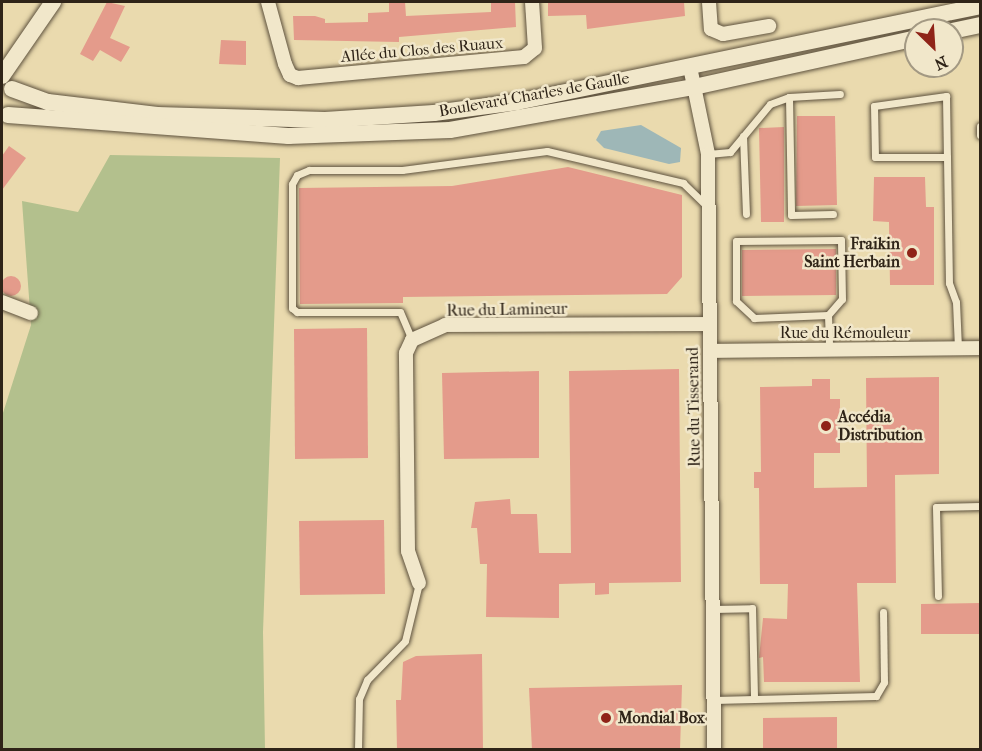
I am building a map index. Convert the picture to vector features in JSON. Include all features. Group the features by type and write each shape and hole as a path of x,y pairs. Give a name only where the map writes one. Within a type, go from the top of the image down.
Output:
{"street":[{"path":"5,118 14,102 5,80 53,2"},
{"name":"Allée du Clos des Ruaux","path":"268,2 285,64 290,75 298,78 524,57 535,48 532,2"},
{"path":"710,2 711,29 723,34 770,26"},
{"name":"Boulevard Charles de Gaulle","path":"5,80 48,102 157,115 325,120 517,102 981,6"},
{"path":"964,29 981,25"},
{"name":"Boulevard Charles de Gaulle","path":"5,118 46,115 138,129 377,135 450,130 694,87 904,41"},
{"name":"Rue du Tisserand","path":"690,67 708,154 714,750"},
{"path":"2,302 31,312"},
{"name":"Rue du Lamineur","path":"412,340 445,326 709,324"},
{"path":"412,340 405,367 408,551 419,584"},
{"name":"Rue du Rémouleur","path":"710,351 981,348"}],"lane":[{"path":"708,154 730,152 770,104 789,97 840,94"},
{"path":"947,157 875,157 874,106 946,96 947,157 949,283 957,302 958,348"},
{"path":"789,97 791,215 833,214"},
{"path":"980,125 981,135"},
{"path":"743,136 746,214"},
{"path":"412,340 400,312 297,312 292,308 292,184 297,175 309,170 411,169 547,151 683,183 709,209"},
{"path":"828,315 754,318 736,301 736,241 841,240 842,299 828,315 829,349"},
{"path":"938,596 936,507 981,507"},
{"path":"358,750 359,699 367,680 405,641 419,584"},
{"path":"713,609 752,608 754,699"},
{"path":"714,700 876,696 884,682 883,612"}],"green space":[{"path":"110,155 280,158 263,632 265,749 2,749 2,416 31,325 22,201 78,212"}],"water":[{"path":"641,125 681,148 680,162 669,164 604,148 596,140 601,131"}],"building":[{"path":"107,2 125,6 110,38 130,47 121,62 100,50 93,61 80,54"},
{"path":"389,2 405,2 406,16 491,12 491,2 515,2 516,27 399,37 399,42 294,40 293,16 315,16 325,19 325,23 368,22 368,13 389,12"},
{"path":"548,2 684,2 685,16 587,29 586,15 548,16"},
{"path":"221,40 246,41 246,65 219,64"},
{"path":"797,116 835,116 837,205 796,206"},
{"path":"784,127 784,222 761,222 759,128"},
{"path":"9,146 26,158 2,190 2,156"},
{"path":"568,167 682,195 682,277 667,294 403,297 403,303 300,304 299,188 452,186"},
{"name":"Fraikin Saint Herbain","path":"874,177 925,177 926,207 934,207 934,285 890,285 889,222 873,221"},
{"path":"836,249 836,295 742,296 742,250"},
{"path":"11,276 18,279 21,286 18,293 11,296 4,293 1,286 4,279"},
{"path":"367,328 368,458 295,459 294,329"},
{"path":"679,369 681,582 609,583 609,594 595,595 595,583 559,584 559,618 486,617 487,564 480,564 477,528 471,528 475,502 510,499 511,514 537,514 539,553 571,553 569,371"},
{"path":"539,371 539,458 444,459 442,373"},
{"path":"939,377 939,474 895,475 896,583 857,583 860,682 764,682 763,657 759,658 763,618 787,619 788,584 760,584 759,488 754,488 754,472 761,472 760,387 812,386 812,379 830,379 830,399 840,399 840,453 814,453 814,488 867,487 866,378"},
{"path":"384,520 385,594 300,595 299,521"},
{"path":"981,603 981,634 921,634 921,604"},
{"path":"482,654 483,750 397,750 396,700 401,700 403,662 416,656"},
{"name":"Mondial Box","path":"682,685 680,750 532,750 529,688"},
{"path":"837,717 837,750 763,750 763,718"}],"place":[{"name":"Fraikin Saint Herbain","path":"912,253"},
{"name":"Accédia Distribution","path":"826,426"},
{"name":"Mondial Box","path":"606,718"}]}
